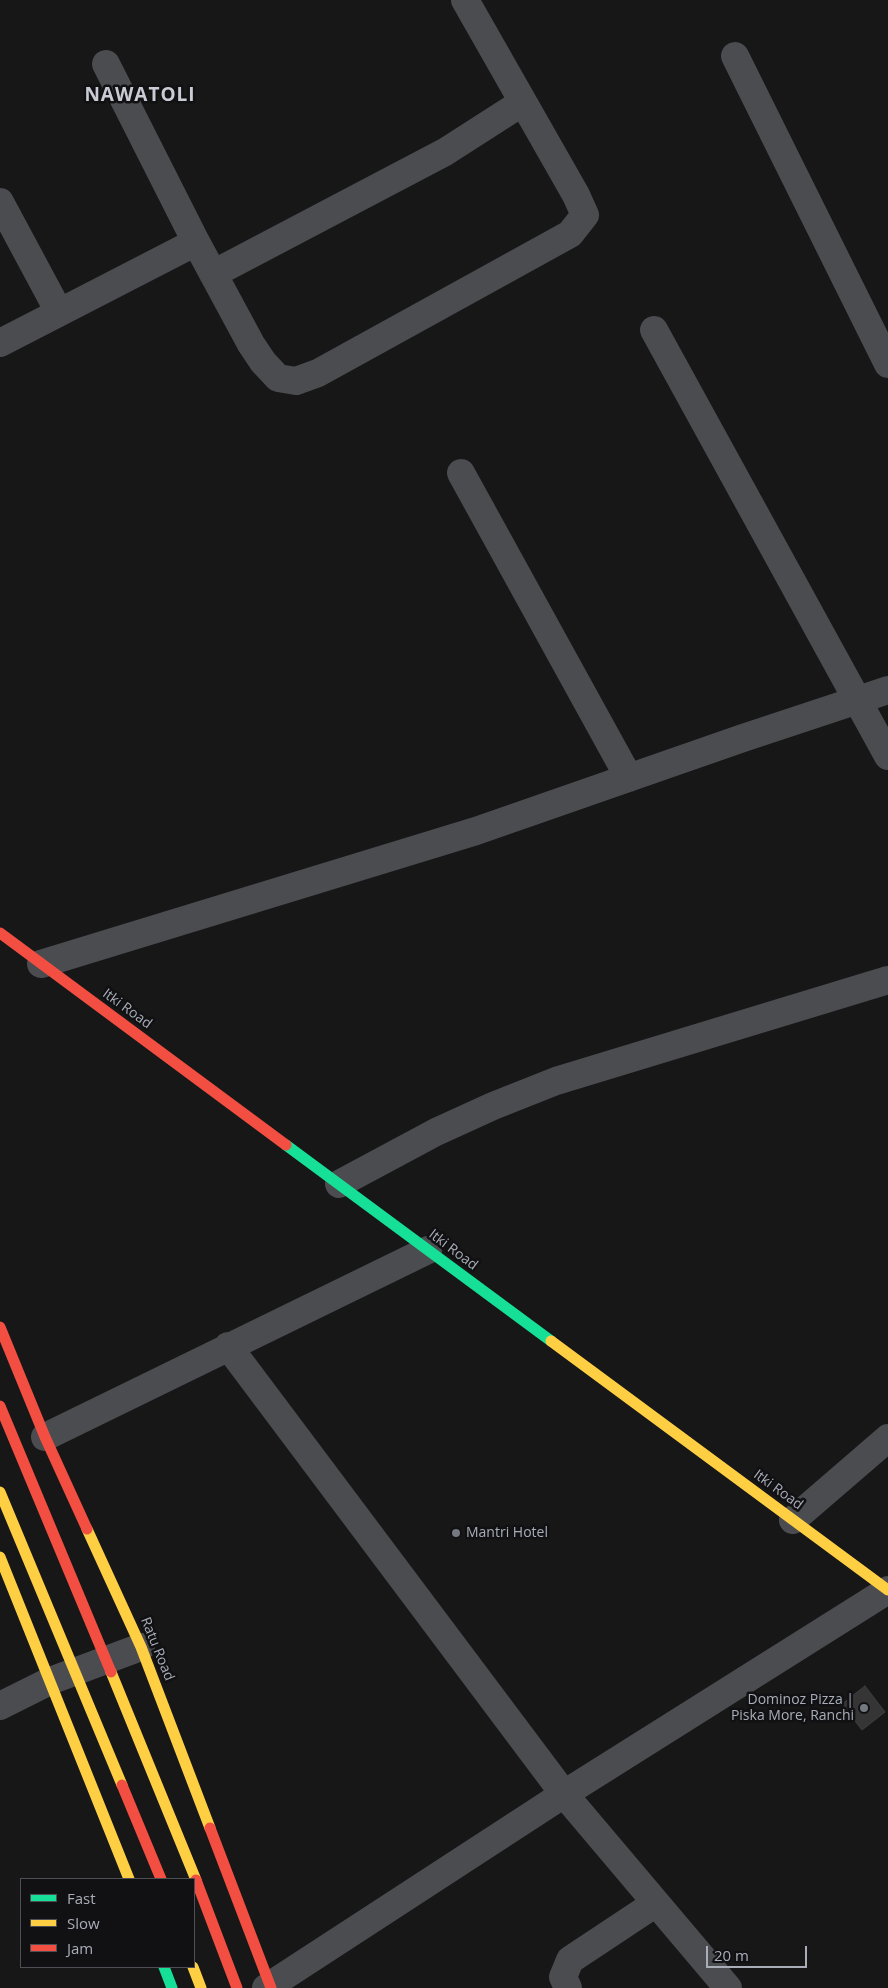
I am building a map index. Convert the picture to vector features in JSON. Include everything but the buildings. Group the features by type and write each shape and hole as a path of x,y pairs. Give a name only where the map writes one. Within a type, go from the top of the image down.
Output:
{"main road":[{"name":"Itki Road","path":"0,933 888,1590"},
{"name":"Ratu Road","path":"0,1328 45,1437 140,1646 269,1987"},
{"path":"0,1406 187,1856 236,1988"},
{"path":"0,1492 161,1878"},
{"path":"0,1557 129,1878"},
{"path":"164,1968 172,1988"},
{"path":"193,1968 201,1988"}],"street":[{"path":"106,64 196,242 251,344 263,362 278,378 296,381 318,373 564,238 570,234 585,215 576,195 465,0"},
{"path":"736,56 888,364"},
{"path":"213,274 445,152 523,102"},
{"path":"0,202 58,312"},
{"path":"0,343 196,242"},
{"path":"654,330 888,756"},
{"path":"461,473 629,778"},
{"path":"41,964 476,831 888,690"},
{"path":"339,1184 436,1132 493,1106 556,1081 888,980"},
{"path":"45,1437 428,1250"},
{"path":"228,1346 564,1794 728,1988"},
{"path":"793,1520 888,1438"},
{"path":"269,1987 564,1794 888,1590"},
{"path":"0,1706 50,1680 140,1646"},
{"path":"568,1988 563,1977 570,1960 656,1903"}],"traffic: fast":[{"path":"286,1145 551,1341"},
{"path":"164,1968 172,1988"}],"traffic: slow":[{"path":"551,1341 888,1590"},
{"path":"0,1492 122,1785"},
{"path":"87,1529 141,1647 210,1828"},
{"path":"0,1557 129,1878"},
{"path":"111,1672 196,1880"},
{"path":"193,1968 201,1988"}],"traffic: jam":[{"path":"0,933 286,1145"},
{"path":"0,1327 45,1437 87,1529"},
{"path":"0,1406 111,1672"},
{"path":"122,1785 161,1878"},
{"path":"210,1828 271,1988"},
{"path":"196,1880 237,1988"}],"place":[{"name":"Mantri Hotel","path":"456,1533"},
{"name":"Dominoz Pizza | Piska More, Ranchi","path":"864,1708"}],"district":[{"name":"NAWATOLI","path":"140,96"}]}
